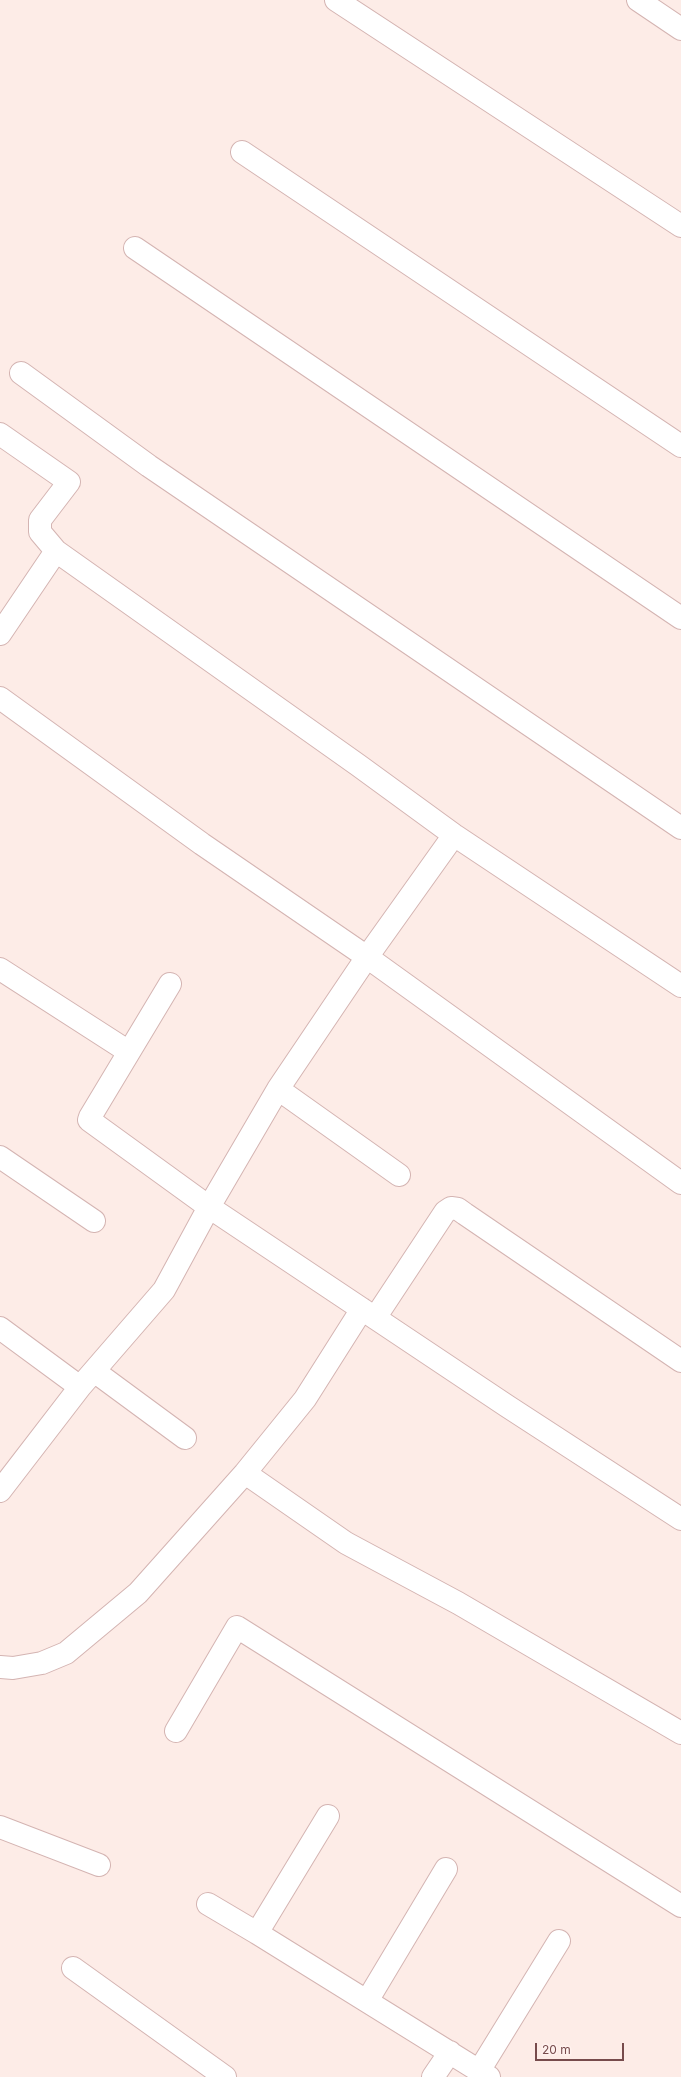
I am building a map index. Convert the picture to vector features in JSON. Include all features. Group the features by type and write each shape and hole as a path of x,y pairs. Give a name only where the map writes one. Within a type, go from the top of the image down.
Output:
{"street":[{"path":"336,0 681,226"},
{"path":"638,0 681,29"},
{"path":"242,152 681,446"},
{"path":"135,248 681,618"},
{"path":"21,373 155,471 681,828"},
{"path":"0,434 68,482 40,520 40,532 56,550 454,835 681,986"},
{"path":"3,623 56,550"},
{"path":"0,698 202,844 367,957 681,1183"},
{"path":"0,1491 80,1387 164,1290 209,1207 278,1089 367,957 454,835"},
{"path":"0,969 129,1052"},
{"path":"170,984 89,1120 209,1207 681,1519"},
{"path":"278,1089 399,1175"},
{"path":"0,1157 94,1221"},
{"path":"0,1667 13,1668 42,1663 66,1653 138,1593 245,1473 305,1399 445,1212 452,1208 462,1211 681,1361"},
{"path":"0,1328 80,1387"},
{"path":"94,1371 185,1438"},
{"path":"245,1473 346,1543 458,1603 681,1733"},
{"path":"176,1731 237,1627 681,1906"},
{"path":"257,1933 328,1816"},
{"path":"0,1827 99,1865"},
{"path":"367,2001 446,1869"},
{"path":"208,1904 484,2074 559,1942"},
{"path":"73,1968 225,2077"},
{"path":"433,2077 450,2052"}]}
